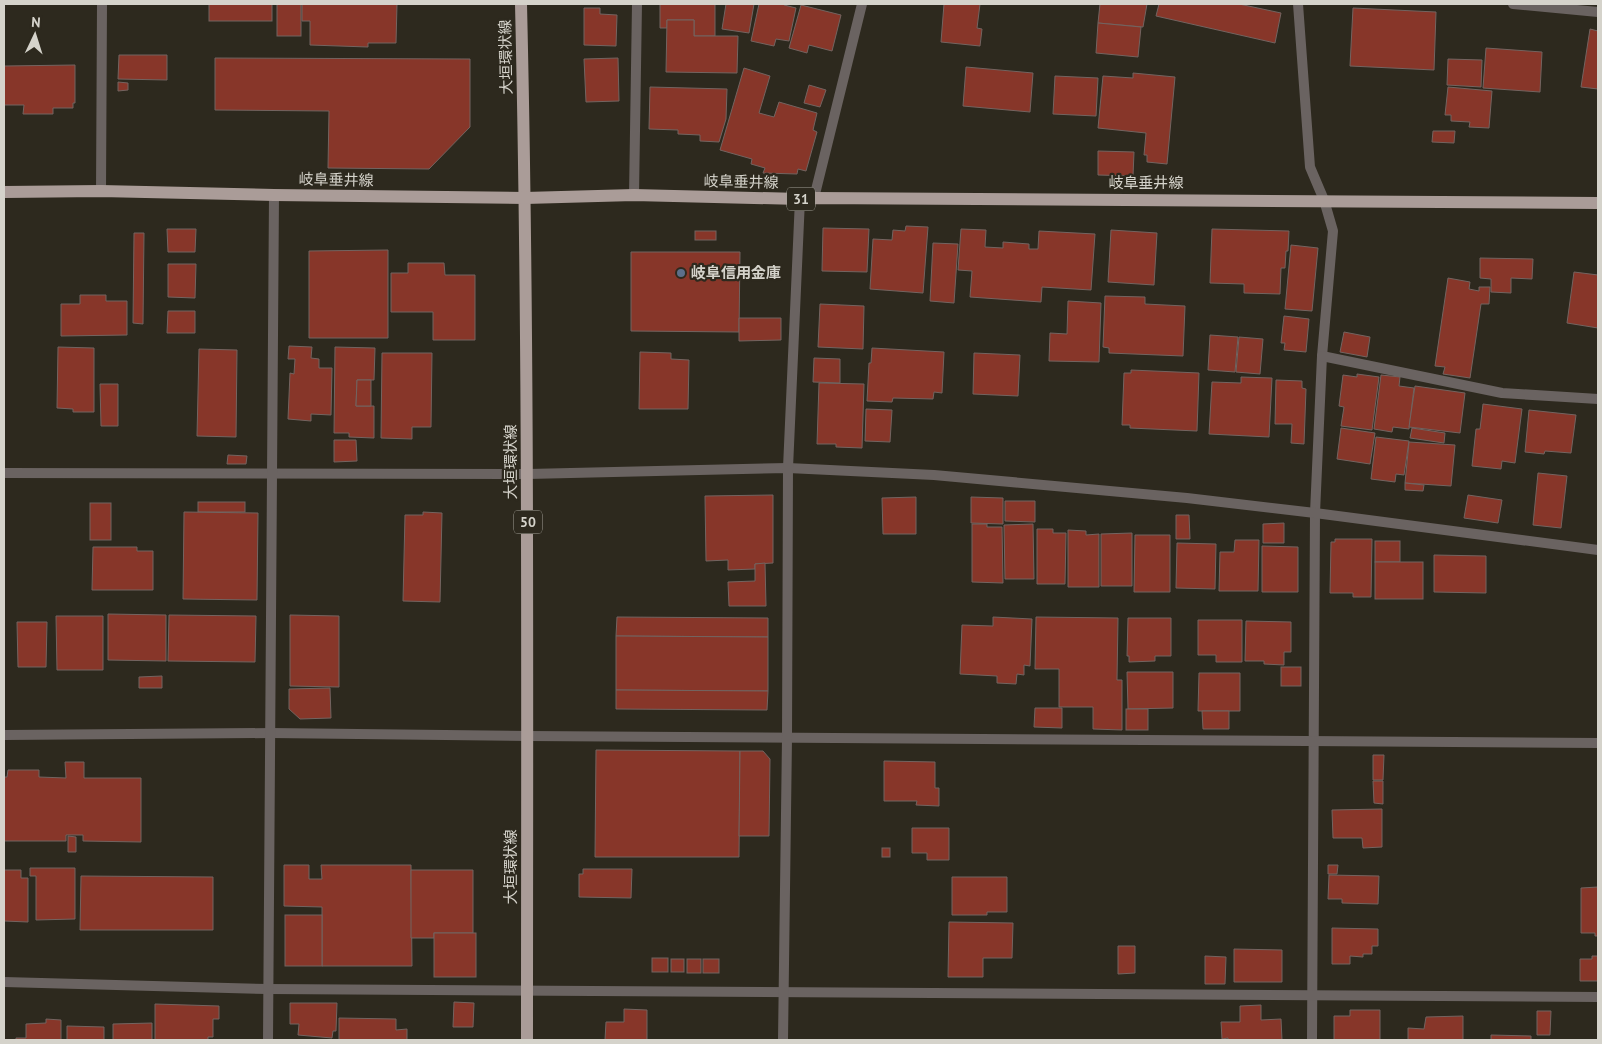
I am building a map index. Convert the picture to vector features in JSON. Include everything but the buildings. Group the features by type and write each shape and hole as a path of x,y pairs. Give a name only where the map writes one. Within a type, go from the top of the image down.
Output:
{"main road":[{"name":"大垣環状線","path":"521,4 528,474 527,1040"},
{"name":"岐阜垂井線","path":"4,192 101,191 274,196 525,198 634,195 800,199 1324,200 1598,203"}],"street":[{"path":"101,191 102,4"},
{"path":"634,195 637,4"},
{"path":"814,198 862,4"},
{"path":"1298,4 1310,167 1324,200 1333,232 1322,356 1315,513 1312,1040"},
{"path":"1513,4 1598,12"},
{"path":"268,1040 274,196"},
{"path":"783,1040 788,468 800,199"},
{"path":"1322,356 1502,393 1598,399"},
{"path":"4,473 528,474 788,468 934,474 1187,498 1598,550"},
{"path":"4,735 271,733 1598,743"},
{"path":"4,982 268,989 1598,997"}],"place":[{"name":"岐阜信用金庫","path":"681,273"}]}
